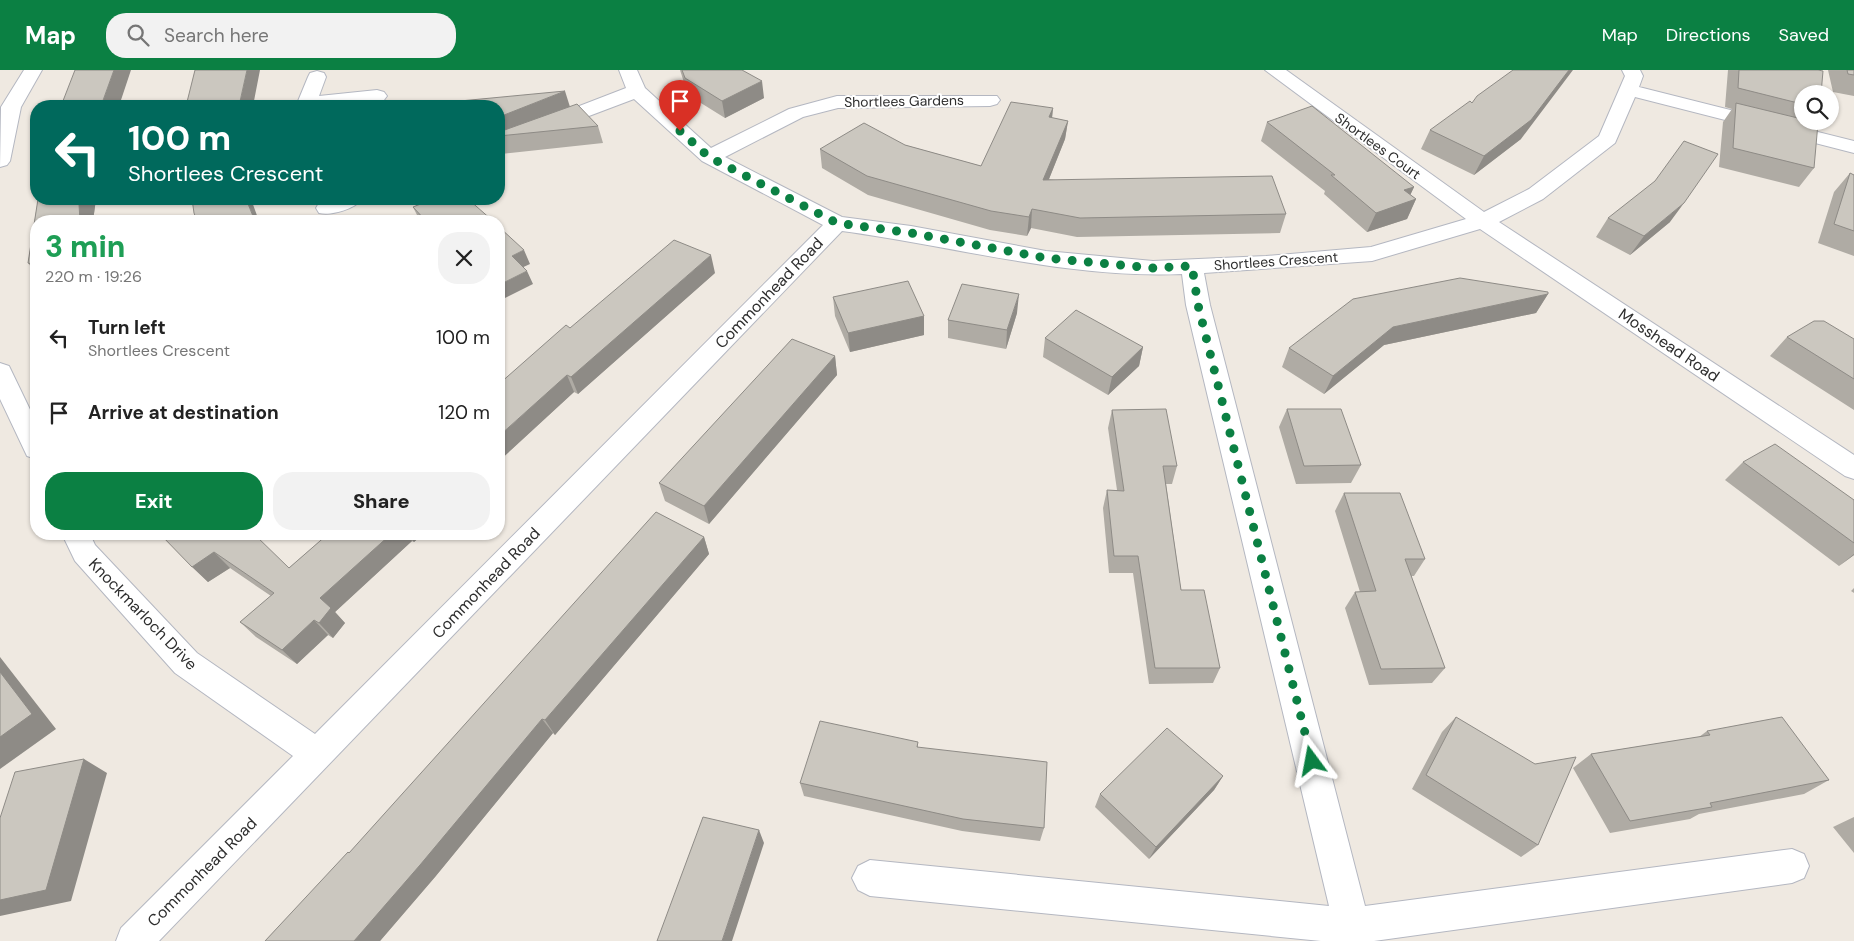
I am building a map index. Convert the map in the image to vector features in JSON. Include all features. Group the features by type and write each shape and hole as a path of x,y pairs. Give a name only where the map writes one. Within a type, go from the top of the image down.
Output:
{"street":[{"path":"0,162 11,108 33,70"},
{"name":"Shortlees Crescent","path":"628,70 637,91 709,157 837,223 911,233 1046,258 1153,268 1266,263 1372,254 1483,221 1536,194 1608,139 1630,80"},
{"name":"Shortlees Court","path":"1274,70 1483,221"},
{"path":"307,100 317,77"},
{"path":"1630,80 1854,147"},
{"path":"505,142 637,91"},
{"path":"345,100 377,96"},
{"name":"Shortlees Gardens","path":"709,157 796,113 837,102 990,100"},
{"name":"Mosshead Road","path":"1483,221 1854,469"},
{"name":"Commonhead Road","path":"134,941 837,223"},
{"path":"1192,266 1198,305 1352,926"},
{"path":"0,372 30,436"},
{"name":"Knockmarloch Drive","path":"79,540 85,553 186,663 318,755"},
{"path":"870,878 1352,926 1792,866"}],"building":[{"path":"75,70 114,70 103,100 63,100"},
{"path":"195,70 247,70 240,100 188,100"},
{"path":"682,70 742,70 762,81 722,101 685,78"},
{"path":"1513,70 1569,70 1531,120 1484,156 1430,130 1470,101 1472,103 1477,96"},
{"path":"1739,70 1823,71 1822,85 1794,85 1794,102 1738,88"},
{"path":"1847,70 1854,70 1854,75 1848,74"},
{"path":"565,91 505,115 505,100 470,100"},
{"path":"1011,102 1053,108 1049,117 1068,121 1043,180 1272,176 1286,214 1080,218 1032,209 1029,217 991,211 867,176 820,149 864,123 905,145 981,166"},
{"path":"1736,103 1794,117 1794,130 1817,130 1814,168 1733,148"},
{"path":"577,104 598,126 505,135 505,130"},
{"path":"1312,106 1414,187 1404,190 1416,199 1376,213 1331,175 1335,175 1267,122"},
{"path":"1684,141 1718,154 1684,203 1644,236 1608,218 1655,181"},
{"path":"1850,173 1854,175 1854,231 1834,224"},
{"path":"37,205 79,205 80,215 36,215"},
{"path":"193,205 248,205 253,215 195,215"},
{"path":"418,205 475,205 486,215 420,215 413,207"},
{"path":"505,233 524,250 512,256 527,271 505,282"},
{"path":"674,240 711,255 571,377 567,375 505,431 505,379 566,325 570,328"},
{"path":"1460,278 1548,292 1548,294 1393,327 1333,376 1289,348 1353,299"},
{"path":"908,281 924,316 848,333 833,297"},
{"path":"962,284 1019,294 1007,330 948,320"},
{"path":"1076,310 1143,347 1112,377 1045,338"},
{"path":"1814,321 1824,321 1854,339 1854,379 1787,337"},
{"path":"792,339 835,356 704,506 659,483"},
{"path":"1166,409 1177,466 1163,466 1181,590 1204,590 1220,668 1155,668 1138,556 1114,556 1107,490 1124,491 1112,410"},
{"path":"1287,409 1341,409 1361,465 1304,466"},
{"path":"1775,444 1854,500 1854,543 1743,462"},
{"path":"1344,493 1400,493 1425,559 1405,559 1445,668 1381,669 1355,592 1376,591"},
{"path":"656,512 704,537 545,720 542,719 354,941 265,941 349,853"},
{"path":"166,540 260,540 289,568 321,540 384,540 320,598 331,608 319,623 314,620 282,650 240,622 274,593 214,552 192,567"},
{"path":"0,672 32,714 0,737"},
{"path":"1456,717 1535,764 1576,757 1538,845 1426,775"},
{"path":"1782,717 1829,780 1710,803 1712,807 1630,821 1591,754 1710,735 1707,731"},
{"path":"820,721 918,742 917,747 1047,762 1044,828 963,819 800,783"},
{"path":"1167,728 1223,776 1156,847 1100,794"},
{"path":"84,759 46,890 0,900 0,818 15,772"},
{"path":"703,817 759,830 722,941 657,941"}],"route":[{"path":"680,131 709,157 837,223 911,233 1046,258 1153,268 1192,266 1198,305 1312,761"}]}
